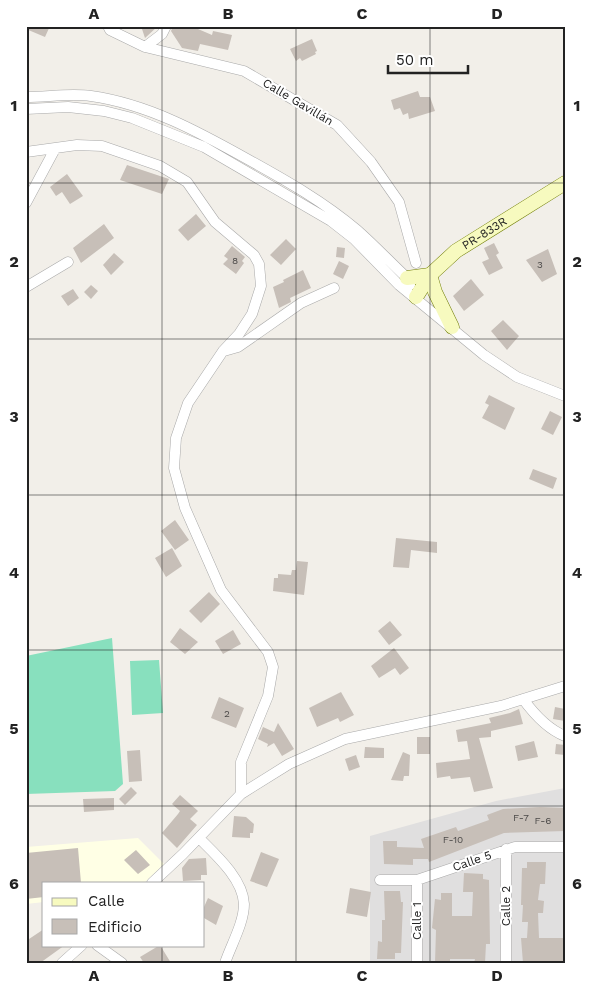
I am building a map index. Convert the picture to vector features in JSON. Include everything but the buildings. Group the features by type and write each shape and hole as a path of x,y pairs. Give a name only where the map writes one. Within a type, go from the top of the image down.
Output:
{"street":[{"name":"Calle Gavillán","path":"108,26 110,30 145,46 244,71 337,125 370,162 399,202 416,262"},
{"path":"145,46 162,34 166,26"},
{"path":"26,97 72,95 108,99 136,106 206,136 302,189 357,230 406,278 416,297"},
{"path":"26,110 68,107 104,111 132,118 204,147 331,221 354,239 399,285 416,297 484,355 517,377 565,396"},
{"path":"26,152 55,150 77,145 102,146 160,166 187,182 215,222 254,255 260,264 260,286 252,314 239,334 223,351 188,403 176,438 174,468 185,508 221,590 268,652 273,667 268,696 241,762 241,794"},
{"path":"26,203 55,150"},
{"name":"PR-833R","path":"416,297 430,275 456,251 565,183"},
{"path":"26,287 68,262"},
{"path":"406,278 430,275 435,292 452,327"},
{"path":"223,351 238,347 300,303 334,288"},
{"path":"153,882 241,794 289,764 346,739 501,706 565,686"},
{"path":"523,699 533,713 547,726 565,736"},
{"path":"199,838 219,859 238,886 244,903 242,917 225,963"},
{"name":"Calle 5","path":"380,880 416,880 506,849 521,846 565,847"},
{"name":"Calle 2","path":"506,849 506,963"},
{"name":"Calle 1","path":"416,880 417,963"},
{"path":"62,963 81,946"},
{"path":"98,946 122,963"}],"shaded area":[{"path":"565,788 565,963 370,963 370,836 496,801"},
{"path":"138,838 164,864 145,882 42,882 42,902 26,904 26,847"}],"green space":[{"path":"112,638 123,784 115,791 26,794 26,656"},
{"path":"159,660 163,713 132,715 130,661"}]}
